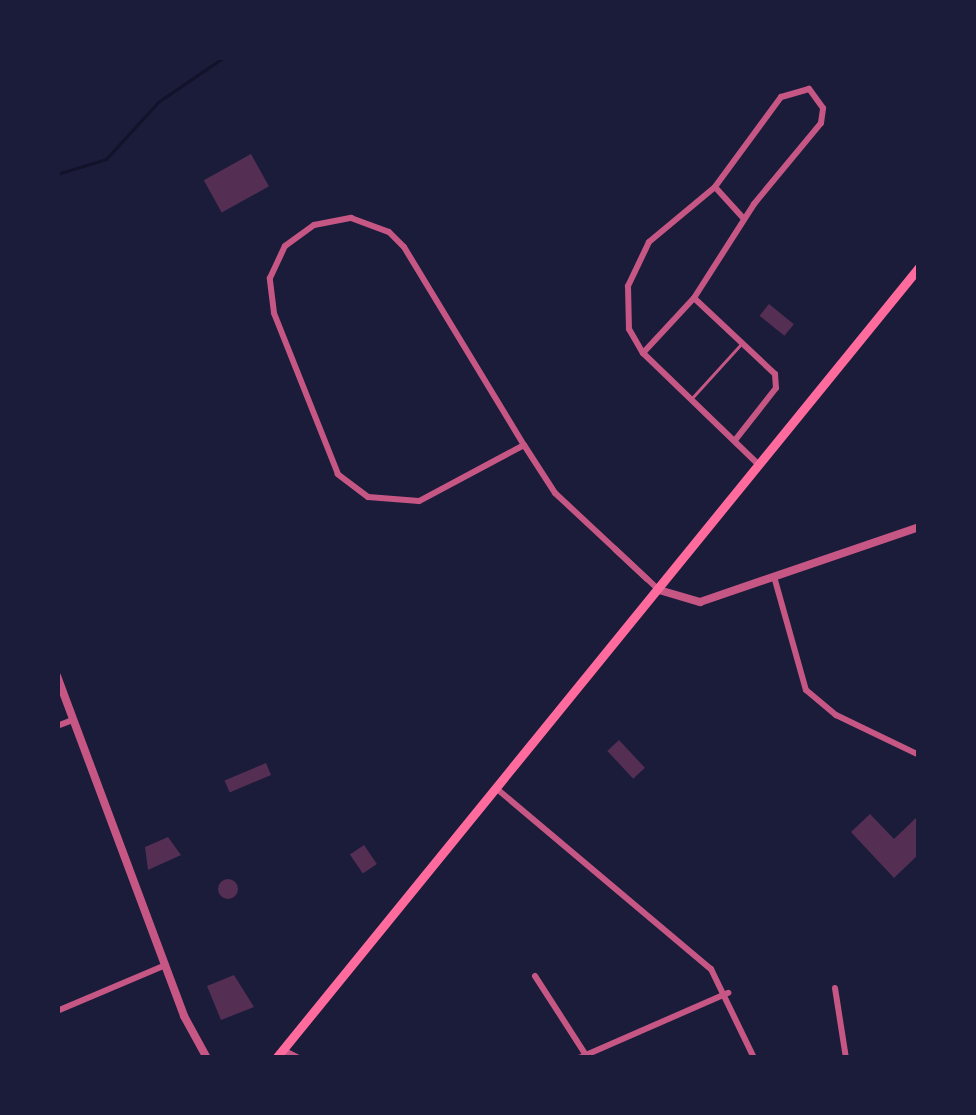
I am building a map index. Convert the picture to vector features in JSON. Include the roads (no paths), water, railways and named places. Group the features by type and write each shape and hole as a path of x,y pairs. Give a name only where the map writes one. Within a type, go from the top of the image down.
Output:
{"main road":[{"path":"280,1054 919,267"}],"street":[{"path":"643,353 694,298 744,219 821,123 820,100 804,87 781,97 715,187 666,223 634,267 627,313 643,353 759,466"},
{"path":"715,187 744,219"},
{"path":"524,446 419,501 380,501 355,488 327,460 274,313 270,278 285,246 305,229 340,218 389,232 427,278 555,493 659,590 700,602 919,527"},
{"path":"694,298 769,366 776,388 736,439"},
{"path":"775,580 806,690 836,715 919,755"},
{"path":"57,676 166,965 207,1058"},
{"path":"57,726 73,720"},
{"path":"497,789 702,960 728,993 754,1058"},
{"path":"57,1011 166,965"},
{"path":"535,976 582,1057 728,993"},
{"path":"835,988 846,1058"},
{"path":"280,1054 299,1058"}],"lane":[{"path":"690,400 740,344"}],"waterway":[{"path":"57,174 106,159 158,102 224,57"}]}
